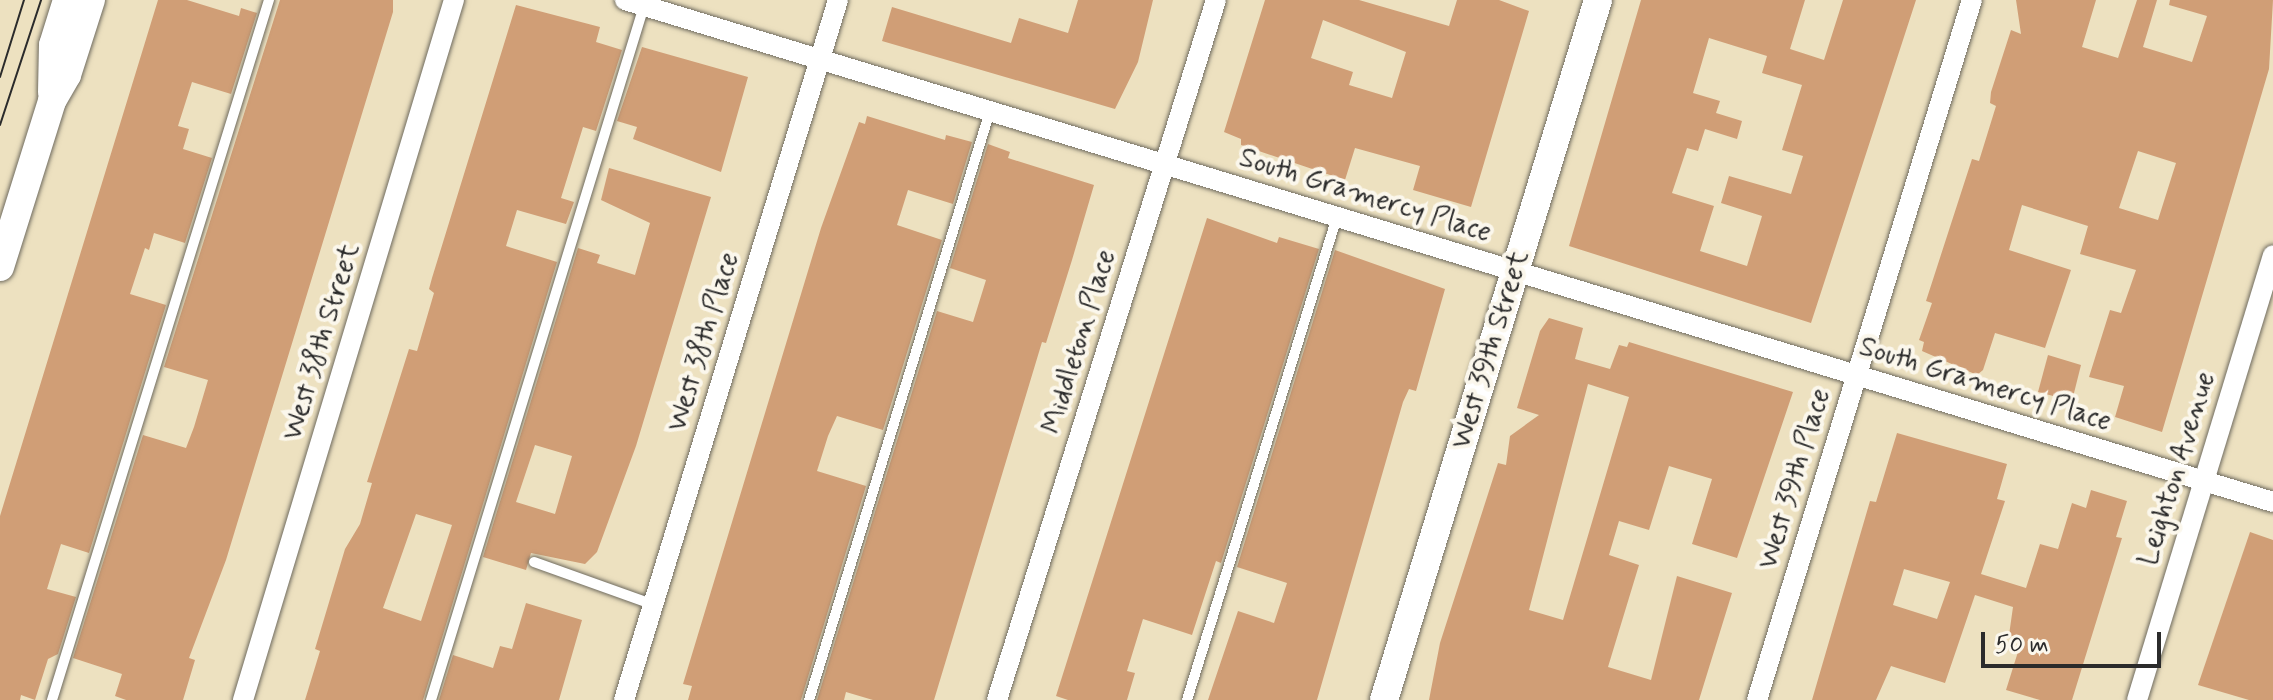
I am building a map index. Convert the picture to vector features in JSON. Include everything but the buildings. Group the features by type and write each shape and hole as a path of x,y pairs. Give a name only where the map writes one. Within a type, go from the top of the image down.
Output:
{"street":[{"path":"52,101 53,45 67,0"},
{"path":"0,267 52,101 67,75 91,0"},
{"name":"West 38th Street","path":"243,700 454,0"},
{"name":"West 38th Place","path":"624,700 838,0"},
{"name":"Middleton Place","path":"997,700 1216,0"},
{"name":"West 39th Street","path":"1384,700 1598,0"},
{"name":"West 39th Place","path":"1757,700 1972,0"},
{"name":"South Gramercy Place","path":"635,3 2273,502"},
{"name":"Leighton Avenue","path":"2137,700 2273,255"}],"lane":[{"path":"52,700 269,0"},
{"path":"431,700 635,3"},
{"path":"809,700 990,111"},
{"path":"1187,700 1337,217"},
{"path":"534,562 654,605"}],"tram line":[{"path":"0,77 24,0"},
{"path":"0,125 41,0"}]}
